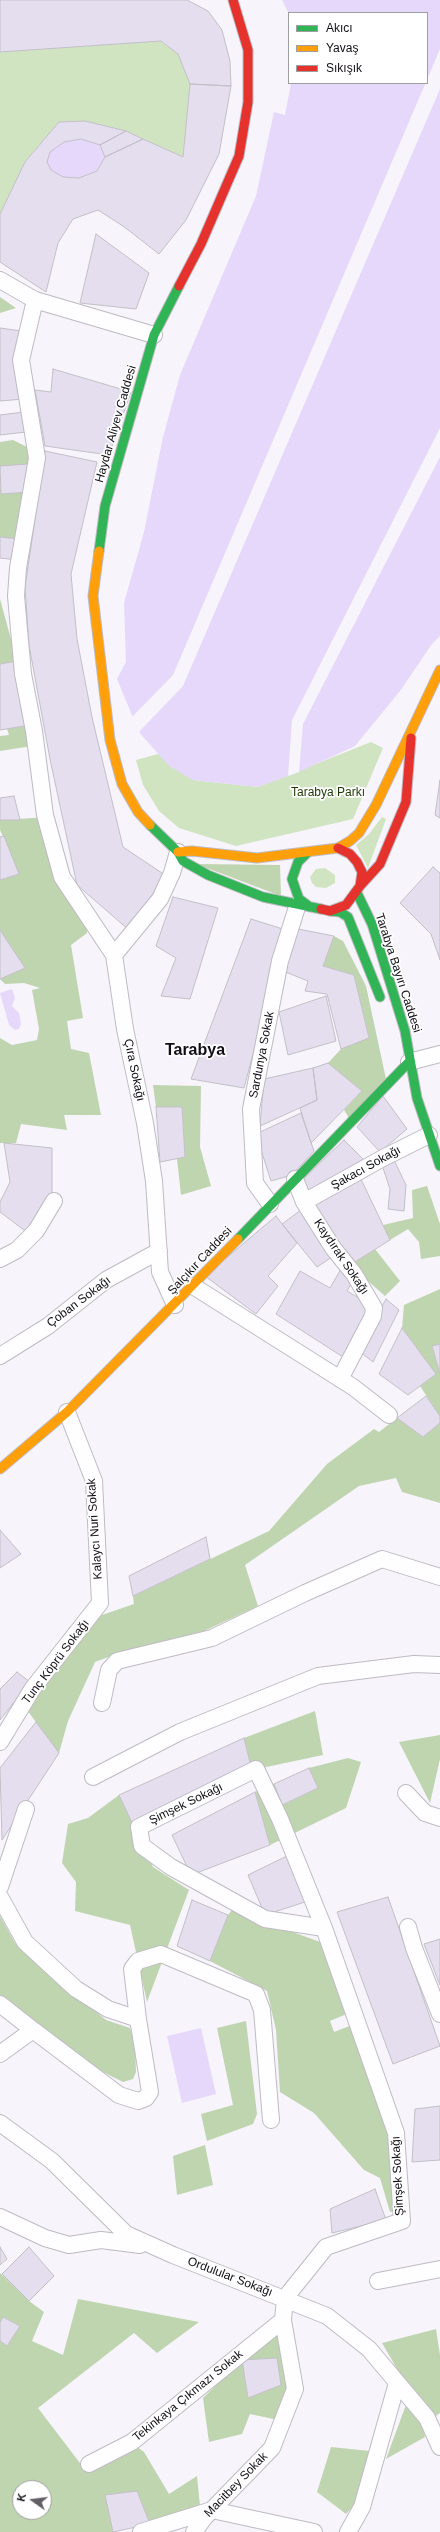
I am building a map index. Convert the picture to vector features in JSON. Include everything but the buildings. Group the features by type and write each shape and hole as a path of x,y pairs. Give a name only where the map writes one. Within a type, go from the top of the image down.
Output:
{"main road":[{"name":"Haydar Aliyev Caddesi","path":"233,0 248,50 248,102 239,156 201,244 154,336 105,506 93,596 110,740 122,784 138,812 152,829 178,852 190,866 208,875 263,897 304,906"},
{"path":"178,852 204,852 235,858 306,853 338,848 359,833 370,817 393,768 411,735 423,704 440,670"},
{"path":"306,853 298,862 292,879 299,899 304,906 330,911 346,905 380,864 406,802 411,735"},
{"path":"338,848 350,854 357,862 362,872 359,890"},
{"name":"Tarabya Bayırı Caddesi","path":"359,890 372,924 403,1023 409,1048 409,1062 429,1135 440,1166"},
{"name":"Tarabya Bayırı Caddesi","path":"330,911 340,912 348,917 374,977 383,1006"},
{"name":"Tarabya Bayırı Caddesi","path":"397,1043 409,1062"},
{"name":"Şalçıkır Caddesi","path":"0,1469 67,1412 175,1305 270,1204 409,1062"}],"street":[{"path":"0,280 35,300 154,336"},
{"path":"35,300 21,360 37,458 37,471 18,568 16,596 23,674 34,731 45,815 62,877 114,955 160,898 172,873 178,852"},
{"name":"Sardunya Sokak","path":"270,1204 255,1183 251,1109 280,961 304,906"},
{"name":"Çıra Sokağı","path":"114,955 125,1029 145,1123 154,1181 160,1272 175,1305"},
{"path":"409,1062 440,1054"},
{"name":"Şakacı Sokağı","path":"304,1202 383,1158 429,1135"},
{"name":"Kaydırak Sokağı","path":"295,1179 304,1202 334,1248 354,1274 374,1308 373,1316 340,1378"},
{"path":"0,1259 17,1250 36,1231 54,1200"},
{"name":"Çoban Sokağı","path":"0,1356 48,1326 106,1280 159,1251"},
{"path":"193,1286 340,1378 389,1415"},
{"name":"Kalaycı Nuri Sokak","path":"67,1412 94,1481 100,1603"},
{"path":"102,1703 109,1670 118,1661 212,1638 305,1592 382,1559 440,1578"},
{"name":"Tunç Köprü Sokağı","path":"0,1742 33,1688 100,1603"},
{"path":"94,1777 180,1732 318,1676 414,1664 440,1665"},
{"name":"Şimşek Sokağı","path":"285,2298 326,2248 402,2221 396,2133 324,1928 280,1819 256,1769 139,1828 142,1846 171,1867 265,1920 324,1928"},
{"path":"406,1793 425,1813 440,1818"},
{"path":"0,1887 26,1809"},
{"path":"0,1897 25,1942 76,1988 108,2009 138,2020"},
{"path":"408,1927 414,1948 440,2014"},
{"path":"0,2004 120,2095 138,2101 146,2098 150,2092 138,2020 132,1969 138,1961 160,1954 256,1994 262,2010 271,2120"},
{"path":"0,2054 33,2030"},
{"name":"Ordulular Sokağı","path":"0,2123 52,2161 126,2234 156,2248 285,2298 327,2316 368,2349 398,2383 427,2418 440,2447"},
{"path":"0,2216 45,2238 69,2245 101,2240 156,2248"},
{"path":"378,2281 440,2269"},
{"name":"Macitbey Sokak","path":"194,2532 212,2510 272,2448 295,2389 283,2320 285,2298"},
{"name":"Tekinkaya Çıkmazı Sokak","path":"89,2464 132,2442 283,2320"},
{"path":"348,2532 362,2508 398,2383"},
{"path":"141,2532 212,2510 314,2532"}],"green space":[{"path":"161,41 178,54 190,84 183,157 126,131 85,121 59,122 25,162 0,214 0,52"},
{"path":"0,297 16,308 0,313"},
{"path":"13,440 31,449 28,464 0,466 0,442"},
{"path":"0,481 1,494 28,492 16,539 0,537"},
{"path":"0,599 17,661 0,664"},
{"path":"30,725 32,746 0,751 0,736 9,735 7,729"},
{"name":"Tarabya Parkı","path":"371,742 383,748 353,819 236,846 179,828 159,811 143,785 136,760 158,754 193,780 258,787"},
{"path":"50,817 65,867 87,917 87,933 71,945 83,1018 67,1021 71,1049 89,1053 101,1115 64,1115 67,1130 21,1124 16,1143 0,1143 0,1038 12,1045 37,1040 39,1029 32,990 40,988 24,983 5,984 0,979 25,968 0,930 0,880 19,874 0,830 0,820"},
{"path":"382,817 386,819 368,868 356,845 369,834"},
{"path":"196,864 280,865 281,896"},
{"path":"325,868 335,875 335,883 326,888 316,887 312,883 310,877 316,869"},
{"path":"334,936 343,941 366,986 386,1079 349,1118 344,1110 362,1091 328,1063 341,1049 369,1037 354,975 323,966"},
{"path":"153,1085 201,1086 200,1147 211,1186 181,1195 177,1159 185,1157 182,1107 156,1107"},
{"path":"427,1186 440,1224 440,1256 421,1259 419,1242 408,1229 390,1240 383,1225 413,1218 412,1190"},
{"path":"375,1249 400,1281 385,1296 350,1265"},
{"path":"440,1289 440,1344 432,1347 440,1374 440,1416 420,1386 436,1374 402,1328 404,1305"},
{"path":"397,1418 423,1437 440,1423 440,1503 402,1492 396,1478 359,1486 245,1565 258,1606 204,1631 127,1650 95,1662 68,1721 59,1753 21,1702 70,1626 134,1604 133,1596 269,1531 327,1464 374,1429 379,1432"},
{"path":"315,1711 323,1755 252,1770 244,1738"},
{"path":"440,1735 440,1759 430,1803 399,1742"},
{"path":"348,1758 361,1762 346,1808 270,1845 255,1792 274,1784 283,1805 318,1788 309,1768"},
{"path":"119,1795 153,1867 189,1890 147,2002 130,1925 75,1911 76,1882 62,1863 68,1824 88,1818"},
{"path":"232,1910 323,1943 349,2013 330,2021 334,2032 352,2025 392,2131 398,2211 390,2212 380,2178 364,2170 314,2113 280,2092 276,2030 267,1991 210,1961 228,1915"},
{"path":"0,1916 15,1943 50,1975 106,2020 130,2028 135,2045 136,2072 133,2079 123,2082 99,2070 0,1995"},
{"path":"246,2021 257,2114 253,2124 207,2141 201,2114 233,2105 217,2028"},
{"path":"205,2145 213,2185 177,2195 173,2156"},
{"path":"0,2273 29,2301 44,2312 32,2341 63,2355 78,2299 199,2322 157,2353 134,2333 38,2408 86,2471 136,2446 144,2452 169,2494 197,2476 200,2506 150,2524 137,2491 105,2495 113,2532 0,2532 0,2341 7,2346 20,2326 3,2317 0,2323"},
{"path":"281,2327 292,2389 278,2420 250,2414 242,2434 209,2442 203,2398 242,2360","holes":["277,2358 281,2385 248,2398 242,2360"]},
{"path":"436,2329 440,2355 440,2413 433,2418 407,2386 382,2343"},
{"path":"407,2402 421,2421 425,2437 386,2459"},
{"path":"331,2447 370,2451 355,2504 346,2514 317,2492"}],"shaded area":[{"path":"282,0 440,0 440,636 432,644 400,691 355,746 299,772 258,787 193,780 169,766 139,732 117,679 126,662 124,603 144,532 163,437 180,375 256,196 274,112 285,115 291,84 428,84 428,12 288,12"},
{"path":"81,139 100,145 105,157 97,171 79,178 63,177 51,170 47,162 50,152 64,142"},
{"path":"12,989 15,998 12,1006 19,1013 21,1024 19,1029 15,1030 9,1025 0,993"},
{"path":"201,2028 216,2094 182,2103 167,2036"}],"pier":[{"path":"440,49 440,89 183,686 139,732 132,717 173,675 425,84 428,84 428,77"},
{"path":"440,428 440,457 303,724 299,772 288,776 292,720"}],"traffic: fast":[{"path":"99,551 105,506 154,335 179,286"},
{"path":"150,825 178,852 183,861 208,875 263,897 321,909"},
{"path":"307,853 298,862 292,879 299,899 310,907"},
{"path":"357,893 372,924 405,1031 417,1098 440,1166"},
{"path":"330,911 340,912 348,917 380,997"},
{"path":"238,1239 409,1062"}],"traffic: slow":[{"path":"99,551 93,596 110,740 122,784 138,812 150,825"},
{"path":"178,852 192,851 257,858 338,848 350,841 359,833 376,805 440,670"},
{"path":"0,1469 67,1412 238,1239"}],"traffic: jam":[{"path":"179,286 201,244 239,156 248,102 248,50 233,0"},
{"path":"360,886 380,864 406,802 411,738"},
{"path":"321,909 330,911 346,905 360,886 362,872 357,862 350,854 338,848"}],"district":[{"name":"Tarabya","path":"195,1051"}]}
